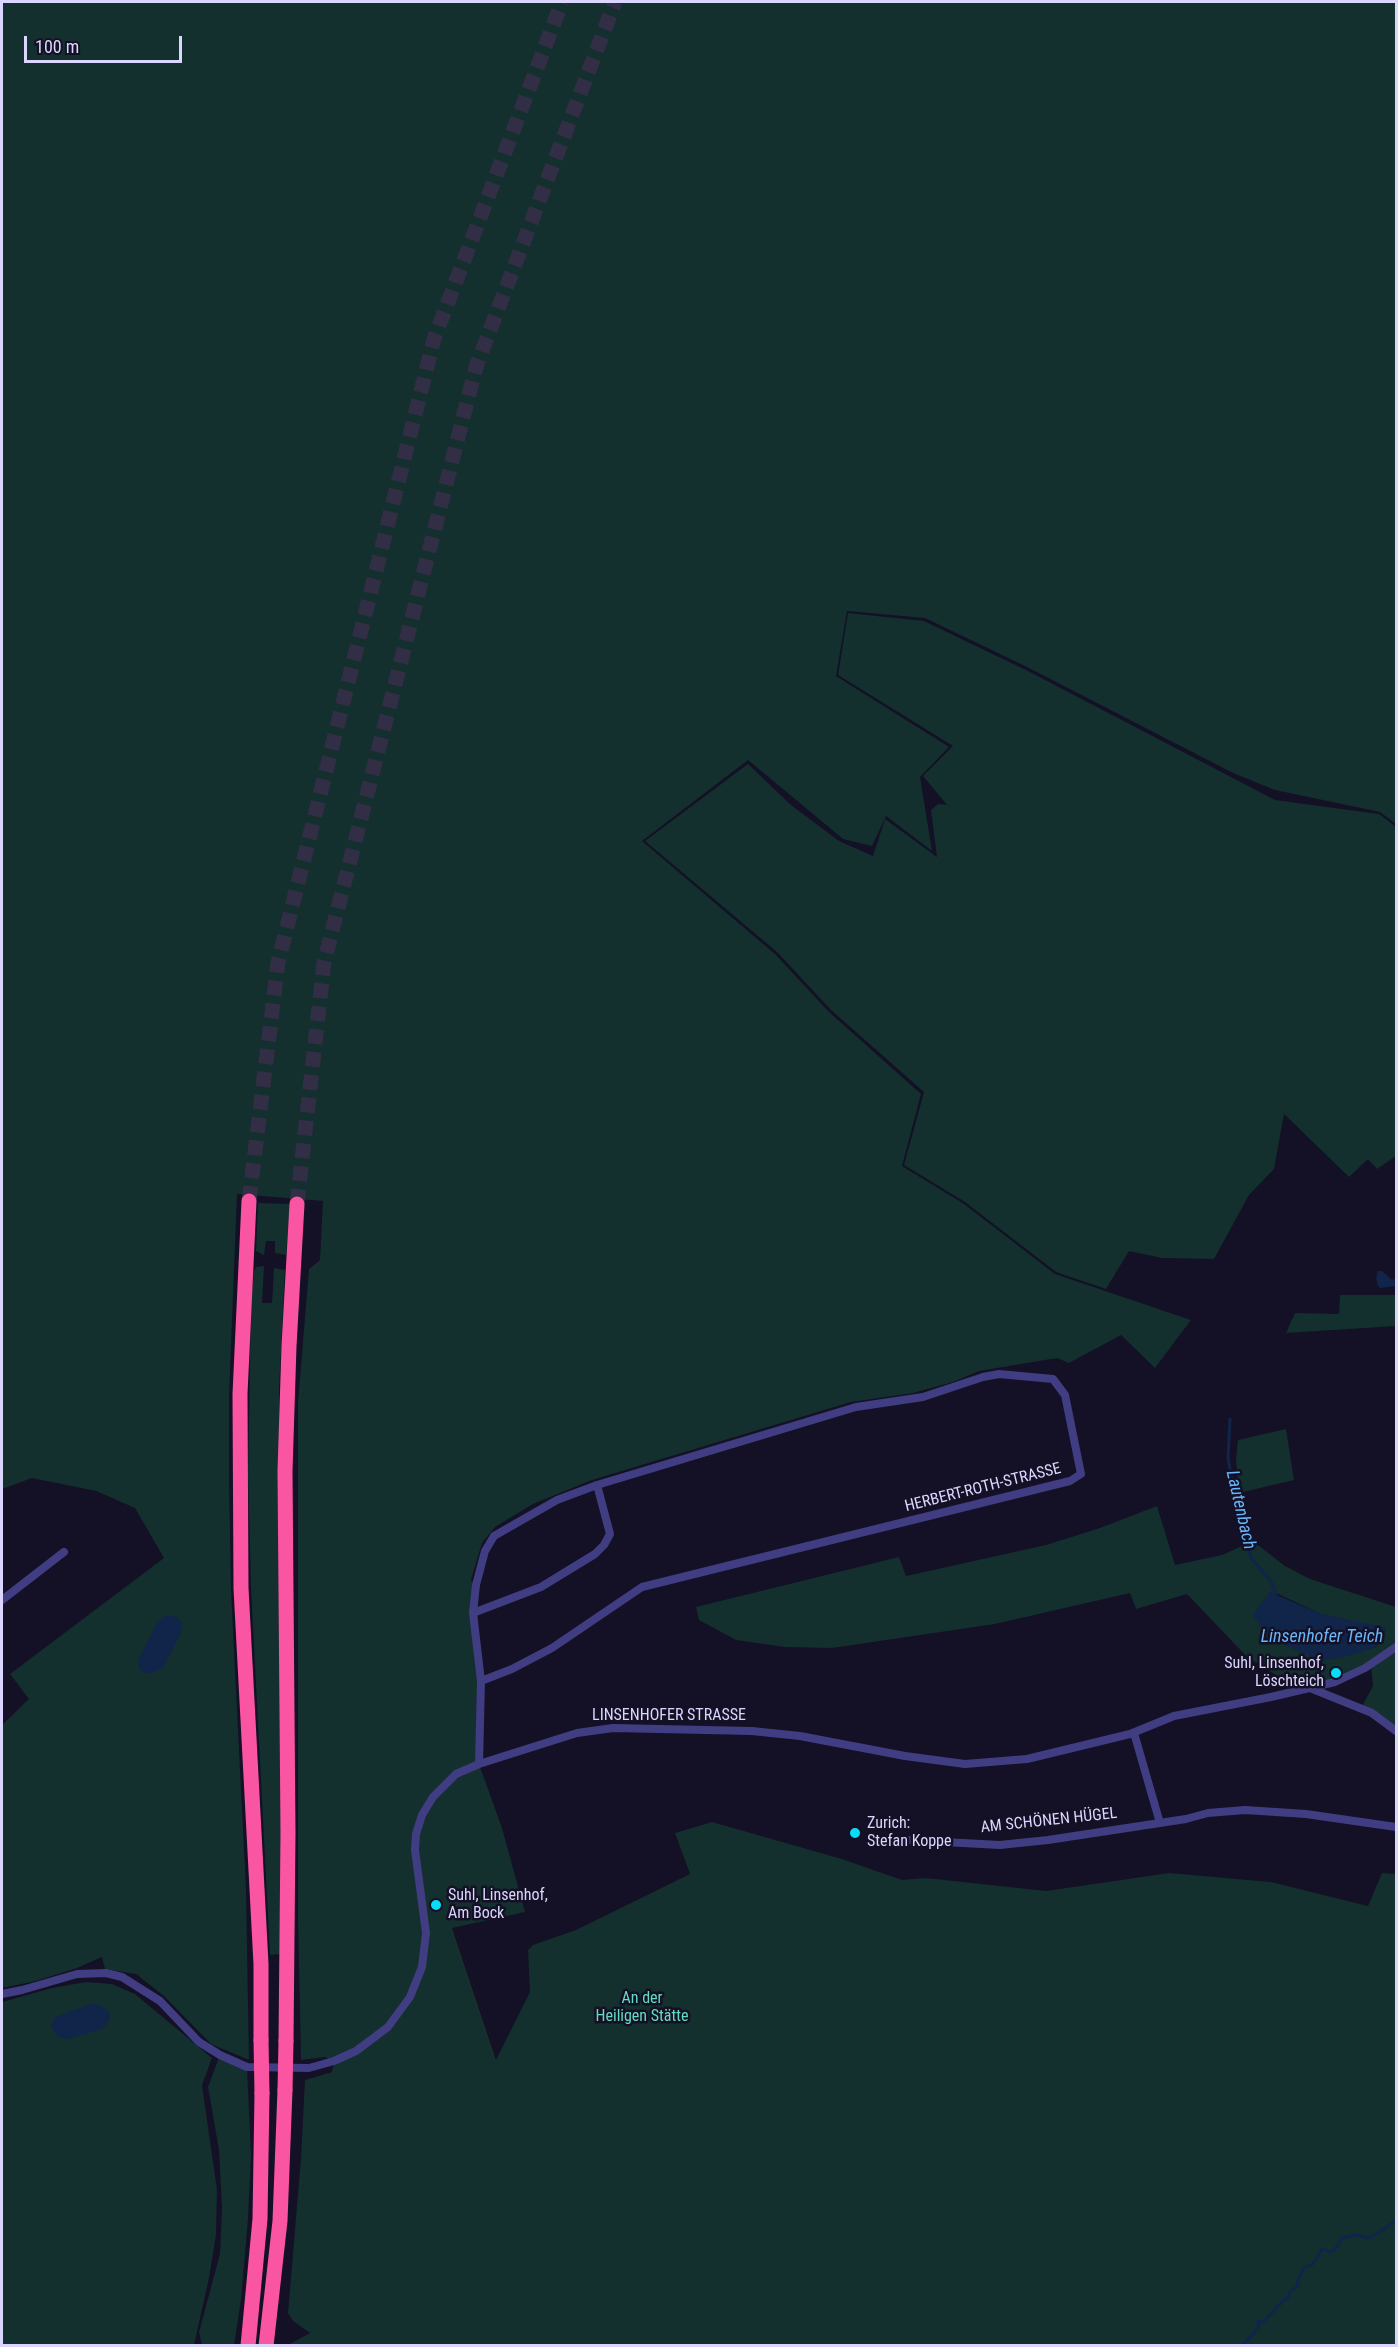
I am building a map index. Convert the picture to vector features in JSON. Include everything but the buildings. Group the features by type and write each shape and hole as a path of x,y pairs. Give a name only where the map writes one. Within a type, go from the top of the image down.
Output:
{"highway":[{"path":"248,2346 260,2219 262,2093 261,1964 241,1588 240,1394 249,1201"},
{"path":"266,2346 280,2221 285,2090 288,1833 285,1471 297,1204"}],"street":[{"name":"HERBERT-ROTH-STRASSE","path":"479,1764 481,1681 473,1613 476,1586 485,1551 494,1536 557,1500 597,1485 856,1407 923,1397 999,1374 1053,1379 1060,1385 1065,1395 1081,1474 1070,1481 642,1587 552,1648 512,1669 481,1681"},
{"path":"473,1613 541,1587 596,1554 610,1534 597,1485"},
{"path":"2,1600 64,1552"},
{"name":"LINSENHOFER STRASSE","path":"2,1994 77,1974 106,1973 122,1977 160,2001 198,2042 220,2055 247,2067 309,2068 334,2061 356,2051 388,2026 410,1997 422,1968 426,1933 415,1850 416,1834 422,1815 433,1797 456,1774 479,1764 577,1733 613,1728 752,1731 800,1736 905,1756 965,1764 1027,1759 1079,1748 1134,1732 1174,1716 1335,1682 1354,1674 1396,1647"},
{"path":"1310,1688 1372,1713 1396,1731"},
{"path":"1134,1732 1160,1823"},
{"name":"AM SCHÖNEN HÜGEL","path":"906,1840 1000,1845 1160,1823 1208,1813 1260,1810 1396,1827"}],"green space":[{"name":"An der Heiligen Stätte","path":"2,2 1396,2 1396,824 1380,812 1275,790 1233,773 1029,668 925,618 847,611 836,676 949,747 920,777 932,851 886,816 872,846 843,839 748,760 642,841 775,954 829,1012 921,1094 902,1166 964,1204 1055,1274 1191,1320 1155,1368 1121,1335 1069,1363 1057,1358 979,1371 953,1382 913,1393 851,1402 592,1480 533,1504 495,1527 482,1543 471,1580 476,1585 481,1681 479,1764 502,1828 525,1912 452,1928 496,2060 530,1992 528,1950 533,1945 576,1930 690,1874 675,1833 712,1822 842,1859 902,1880 926,1878 1046,1891 1169,1873 1271,1882 1368,1906 1382,1873 1396,1874 1396,2345 288,2345 310,2333 293,2321 288,2313 305,2080 332,2072 334,2062 325,2057 301,2060 298,1916 298,1402 309,1269 320,1260 323,1201 237,1194 229,1396 229,1477 231,1590 246,1888 249,2060 211,2044 164,1996 136,1974 105,1969 102,1957 36,1981 2,1988 2,1725 29,1699 10,1674 164,1558 135,1508 96,1491 32,1478 2,1489"},
{"path":"848,613 924,621 1028,671 1275,800 1379,814 1396,827 1396,1156 1377,1169 1368,1159 1349,1177 1284,1114 1274,1169 1249,1195 1214,1259 1162,1258 1129,1251 1106,1289 1056,1272 965,1202 904,1165 924,1092 831,1010 777,952 645,841 748,764 791,805 839,841 873,856 885,819 937,857 931,810 938,804 947,805 923,776 953,746 838,675"},
{"path":"258,1203 290,1204 286,1255 275,1253 275,1241 266,1241 264,1255 256,1251"},
{"path":"264,1266 262,1303 272,1303 274,1268 285,1270 279,1390 282,1835 280,1954 270,1955 251,1587 248,1474 251,1304 254,1271 256,1267"},
{"path":"1340,1295 1396,1295 1396,1326 1286,1333 1295,1313 1339,1314"},
{"path":"1286,1429 1294,1480 1239,1493 1236,1461 1238,1440"},
{"path":"1157,1506 1175,1565 1222,1555 1253,1541 1285,1566 1310,1579 1396,1607 1396,1735 1360,1710 1373,1686 1371,1665 1300,1690 1247,1657 1187,1594 1136,1609 1130,1593 995,1624 832,1648 785,1647 736,1640 699,1620 696,1607 899,1557 906,1576 1046,1545 1100,1528","holes":["1276,1593 1321,1614 1386,1629 1376,1647 1320,1661"]},
{"path":"86,1982 112,1984 135,1994 212,2058 202,2085 217,2190 216,2235 194,2345 2,2346 2,2002 52,1988"},
{"path":"220,2055 247,2067 251,2155 248,2219 241,2300 234,2345 202,2345 199,2332 220,2254 222,2208 219,2150 208,2087"}],"water":[{"path":"1378,1271 1396,1280 1396,1286 1380,1288 1376,1278"},
{"name":"Linsenhofer Teich","path":"1270,1592 1321,1614 1386,1628 1376,1647 1345,1657 1320,1661 1268,1637 1253,1615"},
{"path":"170,1615 178,1618 182,1624 181,1632 164,1667 150,1674 141,1671 138,1660 157,1623 163,1617"},
{"path":"94,2003 108,2010 110,2017 102,2029 67,2039 60,2038 55,2033 51,2025 55,2017"}],"waterway":[{"name":"Lautenbach","path":"1230,1419 1228,1458 1242,1532 1251,1558 1270,1580 1276,1593"},
{"name":"Lautenbach","path":"1242,2346 1259,2327 1257,2322 1264,2321 1284,2300 1289,2298 1289,2293 1298,2285 1298,2279 1304,2268 1313,2264 1322,2249 1331,2252 1342,2238 1355,2235 1370,2238 1396,2221"}],"tunnel":[{"path":"249,1201 278,963 434,339 562,2"},
{"path":"297,1204 324,963 476,367 615,2"}],"place":[{"name":"Suhl, Linsenhof, Löschteich","path":"1336,1673"},
{"name":"Zurich: Stefan Koppe","path":"855,1833"},
{"name":"Suhl, Linsenhof, Am Bock","path":"436,1905"}]}
